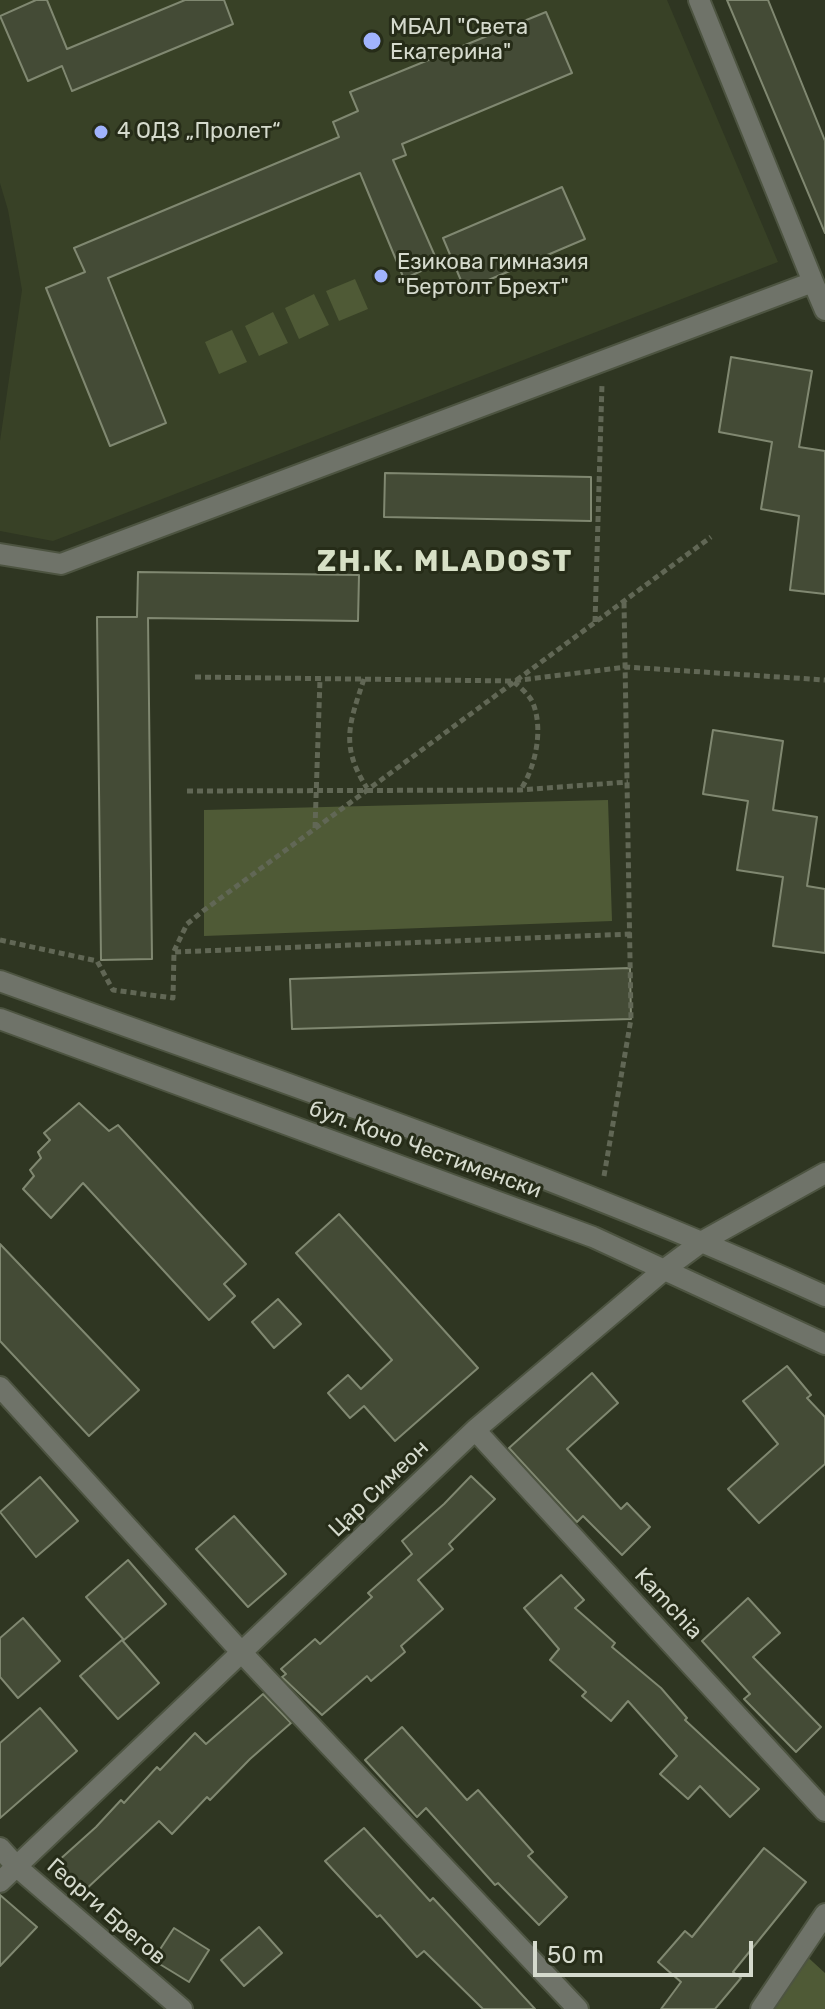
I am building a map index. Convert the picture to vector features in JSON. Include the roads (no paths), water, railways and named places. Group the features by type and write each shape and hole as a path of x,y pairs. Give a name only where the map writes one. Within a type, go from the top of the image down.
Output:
{"street":[{"path":"699,0 825,310"},
{"path":"0,554 61,564 813,282"},
{"name":"бул. Кочо Честименски","path":"0,981 600,1199 825,1296"},
{"name":"бул. Кочо Честименски","path":"0,1019 593,1237 825,1344"},
{"name":"Цар Симеон","path":"0,1882 475,1430 665,1269 703,1241 825,1173"},
{"path":"0,1387 243,1654 578,2009"},
{"name":"Kamchia","path":"475,1430 825,1811"},
{"name":"Георги Брегов","path":"0,1848 17,1867 182,2009"},
{"path":"761,2009 825,1914"}],"place":[{"name":"МБАЛ \"Света Екатерина\"","path":"372,41"},
{"name":"4 ОДЗ „Пролет“","path":"101,132"},
{"name":"Езикова гимназия \"Бертолт Брехт\"","path":"381,276"}],"district":[{"name":"ZH.K. MLADOST","path":"445,562"}]}
